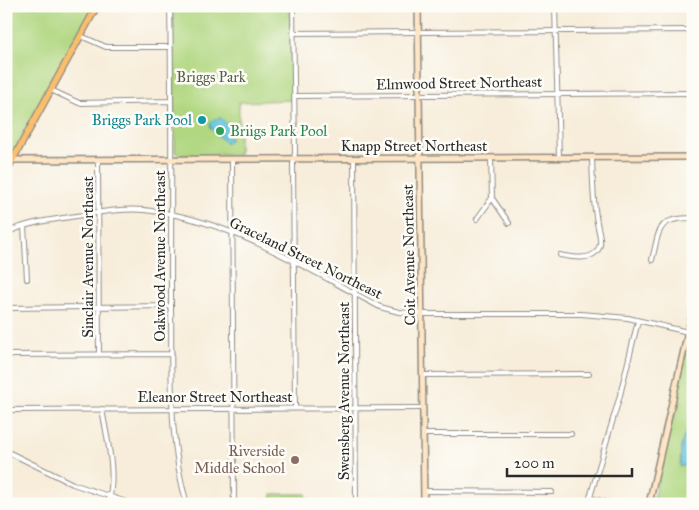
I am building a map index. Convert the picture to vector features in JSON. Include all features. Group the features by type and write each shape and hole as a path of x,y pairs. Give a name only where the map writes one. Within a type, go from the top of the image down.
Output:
{"main road":[{"path":"6,172 10,160 97,6"}],"street":[{"name":"Oakwood Avenue Northeast","path":"170,6 173,408 179,478 187,504"},
{"path":"293,6 295,96 295,408"},
{"name":"Coit Avenue Northeast","path":"418,6 424,374 424,504"},
{"path":"555,6 559,158"},
{"path":"293,33 693,30"},
{"path":"81,36 106,47 170,46"},
{"path":"51,90 79,103 171,101"},
{"name":"Elmwood Street Northeast","path":"295,96 693,93"},
{"path":"490,158 492,198 509,223"},
{"path":"560,255 589,256 600,247 593,202 592,158"},
{"name":"Knapp Street Northeast","path":"10,160 693,158"},
{"path":"232,159 234,504"},
{"name":"Swensberg Avenue Northeast","path":"354,159 356,504"},
{"name":"Sinclair Avenue Northeast","path":"98,160 99,354"},
{"path":"477,219 492,198"},
{"name":"Graceland Street Northeast","path":"6,233 34,223 98,212 126,210 171,214 190,218 232,233 386,309 410,314 581,314 628,318 688,332"},
{"path":"652,260 659,231 664,224 673,220 693,218"},
{"path":"24,226 27,279"},
{"path":"6,308 172,306"},
{"path":"649,504 693,310"},
{"path":"588,504 619,399 638,321"},
{"path":"6,355 172,354"},
{"path":"424,374 589,374"},
{"name":"Eleanor Street Northeast","path":"6,410 423,408"},
{"path":"102,409 112,482 108,504"},
{"path":"423,434 571,434"},
{"path":"6,451 73,484 132,504"},
{"path":"424,492 552,492"},
{"path":"590,498 613,504"}],"green space":[{"path":"6,6 95,6 10,158 6,158"},
{"name":"Briggs Park","path":"173,6 290,6 292,100 239,102 239,155 178,155 175,152"},
{"path":"693,322 693,504 652,504 656,488"},
{"path":"272,494 306,494 306,504 272,504"}],"water":[{"name":"Briigs Park Pool","path":"221,118 230,127 224,133 231,139 226,143 211,129 210,123 215,119"},
{"path":"693,426 693,463 680,467 683,439 688,430"}],"place":[{"name":"Briggs Park Pool","path":"202,120"},
{"name":"Briigs Park Pool","path":"220,131"},
{"name":"Riverside Middle School","path":"295,460"}]}
